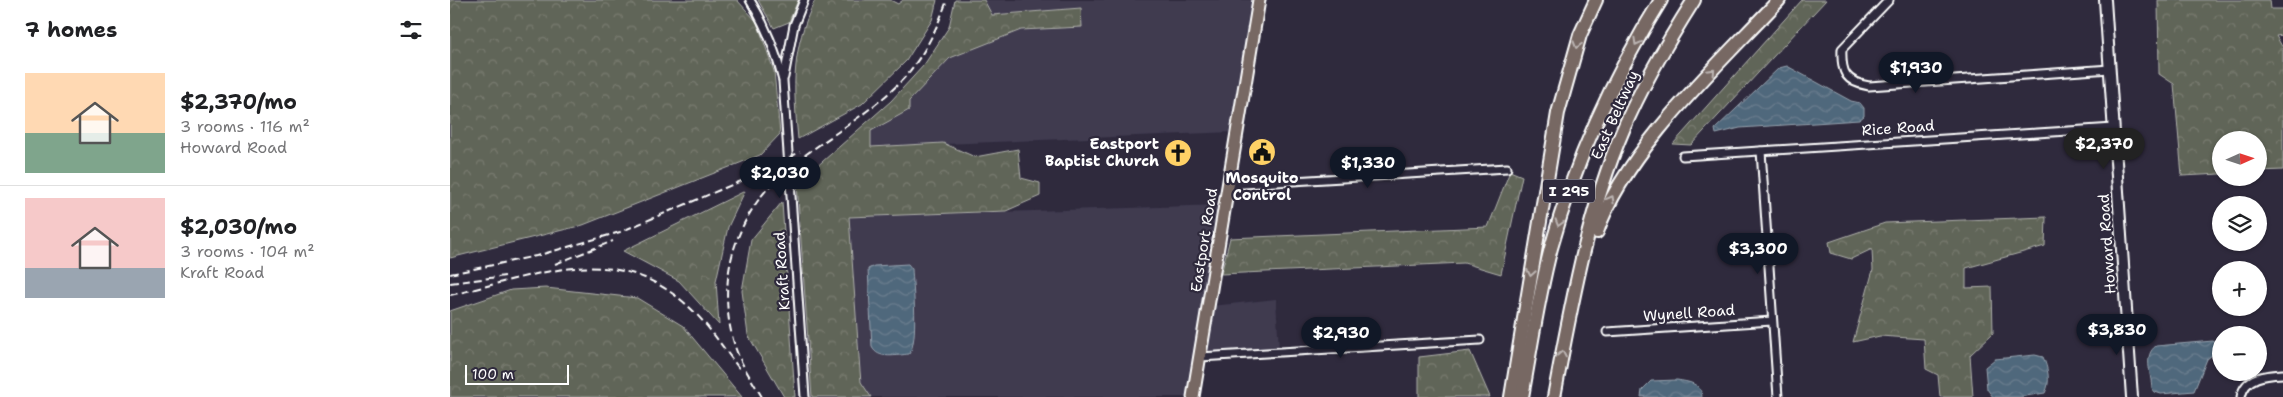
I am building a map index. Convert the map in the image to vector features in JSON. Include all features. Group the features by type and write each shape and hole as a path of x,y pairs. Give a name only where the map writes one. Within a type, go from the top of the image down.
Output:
{"highway":[{"path":"1511,397 1558,113 1580,36 1596,0"},
{"name":"East Beltway","path":"1522,397 1551,249 1572,182 1602,106 1661,0"},
{"name":"East Beltway","path":"1554,397 1570,310 1598,199 1623,130 1657,62 1694,0"},
{"path":"1570,310 1604,213 1621,181 1689,96 1779,0"}],"main road":[{"name":"Eastport Road","path":"1193,397 1259,0"}],"street":[{"name":"Kraft Road","path":"750,0 766,26 783,81 805,397"},
{"path":"783,81 789,42 804,0"},
{"path":"1889,0 1842,49 1841,66 1848,77 1861,84 1869,86 2110,68"},
{"name":"Howard Road","path":"2105,0 2132,397"},
{"path":"774,48 789,42"},
{"name":"Rice Road","path":"1683,156 2114,128"},
{"path":"1761,151 1778,397"},
{"path":"1228,185 1507,168"},
{"name":"Wynell Road","path":"1607,332 1772,321"},
{"path":"1200,357 1480,340"},
{"path":"2241,397 2242,391 2254,379 2262,376 2283,374"}],"shaded area":[{"path":"984,0 1254,0 1233,132 871,147 871,131 909,110 909,101 950,58 1021,30 1081,27 1080,8 992,15"},
{"path":"1221,205 1189,397 871,397 861,382 849,217"},
{"path":"1276,299 1279,350 1204,355 1212,306"}],"green space":[{"path":"450,0 737,0 757,22 774,71 780,134 760,155 583,225 450,258"},
{"path":"758,0 798,0 789,22 774,28"},
{"path":"815,0 890,0 898,4 903,0 937,0 932,20 906,61 862,104 798,139 795,101 796,68 807,18"},
{"path":"955,0 984,0 992,15 1081,8 1082,27 1021,30 950,58 909,101 909,110 871,131 871,147 943,143 975,157 1018,149 1021,178 1040,183 1040,196 1006,211 849,217 861,382 871,397 812,397 797,184 891,101 924,65 949,27"},
{"path":"1802,0 1826,0 1691,145 1673,144"},
{"path":"2158,0 2270,0 2271,9 2283,9 2283,35 2276,36 2283,48 2283,170 2268,171 2268,131 2212,131 2212,174 2182,176 2174,84 2159,74"},
{"path":"1510,171 1522,176 1501,274 1464,263 1221,274 1230,238 1488,227"},
{"path":"745,191 728,227 716,281 719,325 679,281 623,251"},
{"path":"782,202 795,397 784,397 748,335 742,291 751,240"},
{"path":"2046,217 2045,246 1966,268 1966,288 1992,287 1993,333 1970,355 1973,397 1940,397 1938,375 1926,369 1924,339 1880,336 1853,342 1873,270 1872,249 1851,259 1831,253 1829,242 1885,223"},
{"path":"546,288 637,298 683,326 742,397 450,397 450,311 511,290"},
{"path":"1470,351 1490,397 1419,397 1419,357"}],"water":[{"path":"1787,66 1851,101 1860,103 1864,108 1864,116 1859,120 1740,128 1716,134 1715,129 1779,68"},
{"path":"908,264 912,269 914,300 915,326 912,347 909,354 894,356 879,354 872,347 868,269 874,266"},
{"path":"2212,341 2212,355 2207,359 2194,391 2161,394 2155,392 2152,388 2149,359 2152,350 2156,346"},
{"path":"2035,355 2043,357 2046,366 2048,380 2045,393 2019,397 1993,397 1987,389 1985,367 1995,359"},
{"path":"1677,380 1697,386 1702,397 1641,397 1642,390 1651,381"}],"railway":[{"path":"762,397 739,357 729,319 727,295 729,271 734,248 743,226 769,186 787,169 865,112 900,82 917,61 931,38 947,0"},
{"path":"450,274 536,256 620,232 753,176 800,152"},
{"path":"555,264 613,241"},
{"path":"450,295 542,273 572,268 602,268 631,273 660,285 688,306 709,329 741,371"},
{"path":"450,283 505,276"}],"place":[{"name":"Mosquito Control","path":"1262,152"},
{"name":"Eastport Baptist Church","path":"1178,153"}]}
